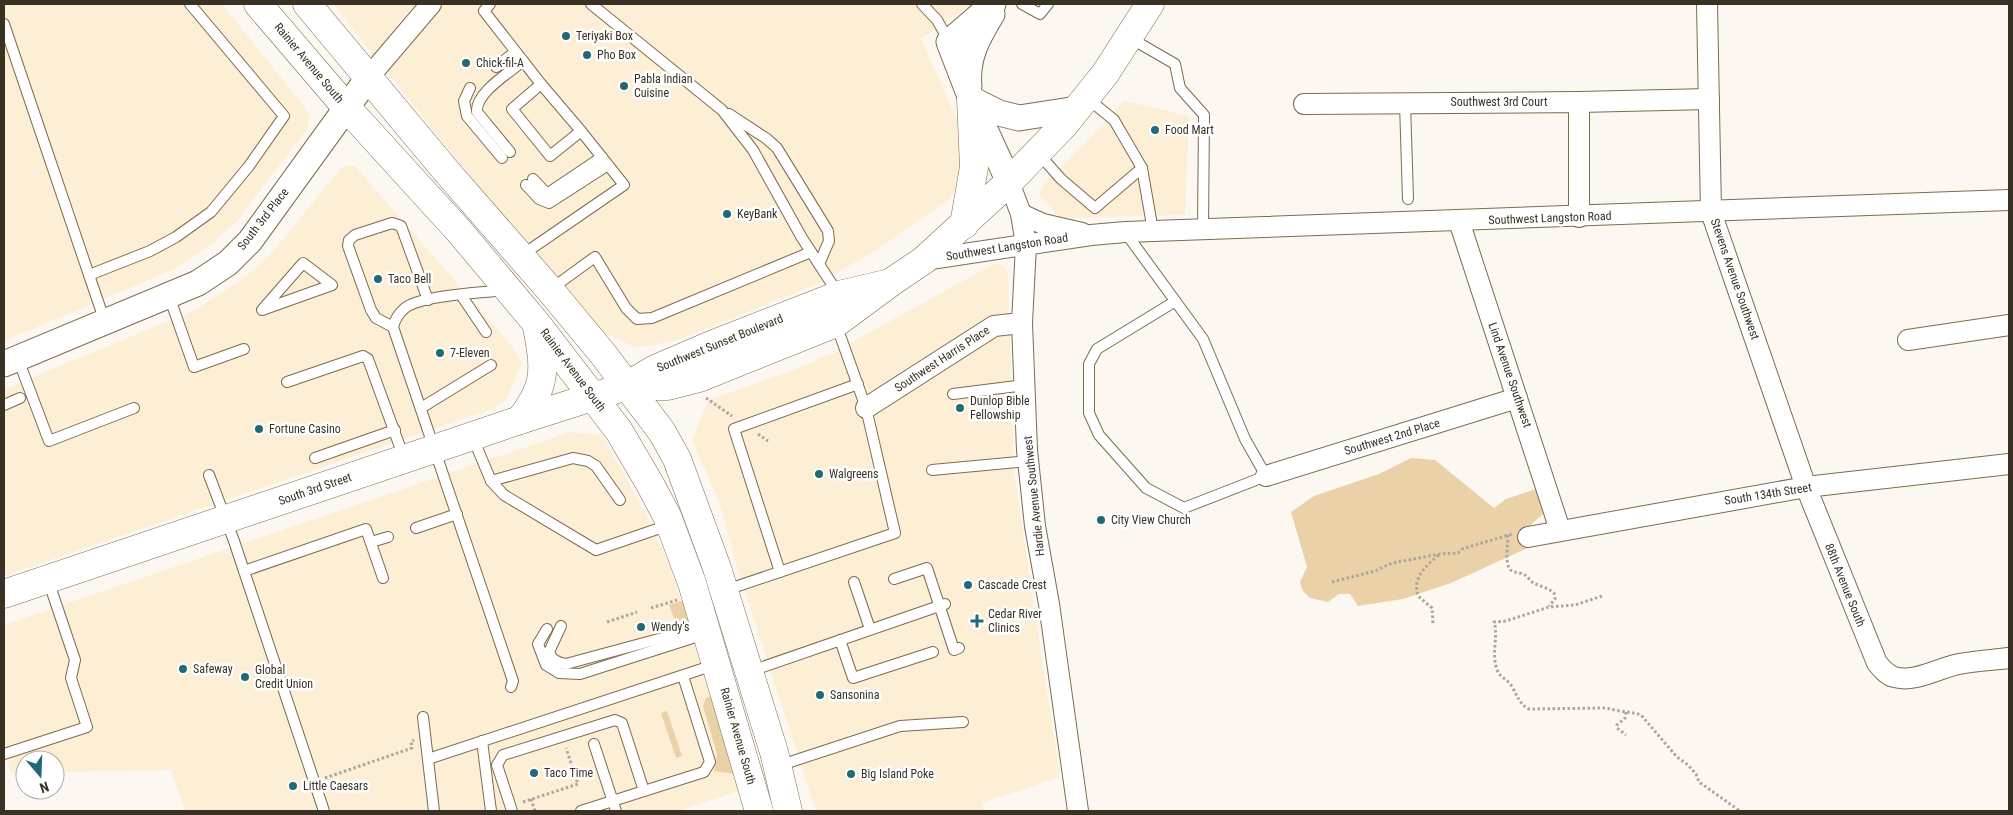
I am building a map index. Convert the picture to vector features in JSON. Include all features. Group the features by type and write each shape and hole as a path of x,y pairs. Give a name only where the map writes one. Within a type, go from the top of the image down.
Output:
{"main road":[{"name":"Rainier Avenue South","path":"258,4 346,107 459,231 537,324 619,431 650,484 670,525 692,583 759,811"},
{"path":"307,4 447,172 522,255 662,432 677,459 724,590 750,671 778,766 783,810"},
{"name":"Southwest Sunset Boulevard","path":"627,386 668,386 699,378 836,323 924,260 1009,182 1082,103 1105,74 1150,4"},
{"path":"964,225 974,168 971,98"},
{"name":"Southwest Sunset Boulevard","path":"627,386 655,369 839,295 890,283"},
{"path":"520,420 540,390 543,372 537,324"},
{"name":"South 3rd Street","path":"4,594 225,519 322,481 405,459 627,386"}],"street":[{"name":"South 3rd Place","path":"11,362 198,284 242,254 346,107 431,4"},
{"path":"949,42 994,4"},
{"name":"Hardie Avenue Southwest","path":"971,98 969,69 971,55 976,41 999,4"},
{"name":"Stevens Avenue Southwest","path":"1707,4 1711,212 1806,487"},
{"name":"Hardie Avenue Southwest","path":"949,42 1021,214 1026,245 1022,323 1028,461 1035,526 1049,604 1078,811"},
{"path":"971,98 999,113 1019,118 1082,103"},
{"name":"Southwest 3rd Court","path":"1304,104 1709,99"},
{"path":"1579,102 1579,217"},
{"name":"Southwest Langston Road","path":"924,260 1091,235 1125,232 2009,200"},
{"name":"Southwest Langston Road","path":"1021,214 1043,224 1091,235"},
{"name":"Lind Avenue Southwest","path":"1458,221 1560,530"},
{"name":"Southwest Harris Place","path":"866,408 994,326 1022,323"},
{"path":"1908,340 2009,325"},
{"name":"Southwest 2nd Place","path":"1266,476 1518,398"},
{"name":"South 134th Street","path":"1523,536 1806,487 2009,464"},
{"name":"88th Avenue South","path":"1806,487 1877,663 1883,671 1893,677 1914,678 1959,664 2009,658"}],"lane":[{"path":"90,275 150,251 176,237 212,212 249,166 284,116 190,4"},
{"path":"490,4 484,11 515,52 582,131 624,185 522,255"},
{"path":"590,4 722,110 767,139 777,148 828,231 829,241 819,264"},
{"path":"922,4 937,20 949,42"},
{"path":"1022,4 1040,14 1048,4"},
{"path":"4,24 105,322"},
{"path":"1128,37 1174,64 1180,88 1204,115 1203,230"},
{"path":"496,67 515,52"},
{"path":"470,88 464,101 466,116 506,155 477,112 476,106 482,96 523,61"},
{"path":"542,84 512,109 550,156 582,131"},
{"path":"1082,103 1114,120 1142,168 1153,231"},
{"path":"1405,103 1408,199"},
{"path":"722,110 753,150 811,252 839,295"},
{"path":"1037,153 1061,179 1095,208 1142,168"},
{"path":"530,182 547,194 605,161"},
{"path":"393,327 376,318 371,310 348,246 349,240 355,235 392,223 403,229 428,300"},
{"path":"1125,232 1174,302 1203,339 1245,439 1266,476 1184,508 1146,488 1098,435 1089,413 1089,364 1097,349 1174,302"},
{"path":"550,290 595,257 626,308 637,319 652,318 811,252"},
{"path":"303,263 332,285 297,297 262,310 303,263"},
{"path":"508,289 428,300 406,307 395,320 393,327 513,681 510,687"},
{"path":"462,295 486,332"},
{"path":"169,296 194,367 244,349"},
{"path":"724,590 895,533 866,408 836,323"},
{"path":"287,382 363,356 371,364 405,459"},
{"path":"11,362 49,441 134,408"},
{"path":"421,408 491,365"},
{"path":"780,572 734,429 858,384"},
{"path":"953,394 1025,386"},
{"path":"4,405 20,398"},
{"path":"315,458 394,430"},
{"path":"472,436 491,482 504,495 596,550 670,525"},
{"path":"491,482 573,458 588,461 596,466 620,500"},
{"path":"932,470 1028,461"},
{"path":"210,475 324,811"},
{"path":"416,528 457,514"},
{"path":"244,571 366,529 383,578"},
{"path":"371,542 388,537"},
{"path":"894,579 929,567 954,650 959,648"},
{"path":"4,754 87,727 71,678 74,660 48,579"},
{"path":"854,582 870,630"},
{"path":"750,671 942,605"},
{"path":"561,626 549,652 550,656 558,663 566,664 706,630"},
{"path":"547,629 538,644 546,666 560,673 580,674 706,630"},
{"path":"840,640 853,678 933,652"},
{"path":"428,759 717,664"},
{"path":"581,811 614,806 644,791 704,772 710,762 683,676"},
{"path":"422,717 434,811"},
{"path":"512,811 497,765 503,755 615,720 622,723 644,791"},
{"path":"778,766 900,726 963,722"},
{"path":"482,741 491,811"},
{"path":"594,744 614,806"}],"path":[{"path":"705,398 732,416"},
{"path":"753,430 768,441"},
{"path":"1332,582 1375,571 1392,564 1440,554 1458,553 1462,549 1523,536"},
{"path":"1523,536 1508,563 1512,571 1522,573 1532,582 1549,588 1554,593 1555,599 1549,607"},
{"path":"1433,624 1432,608 1418,596 1416,585 1423,570 1440,554"},
{"path":"1602,596 1575,605 1549,607 1494,622 1496,629 1493,645 1498,673 1511,684 1523,706 1529,709 1607,708 1634,712 1641,715 1677,757 1696,774 1699,782 1740,811"},
{"path":"651,608 684,598"},
{"path":"607,622 638,612"},
{"path":"1626,712 1625,718 1617,725 1617,728 1626,735"},
{"path":"314,782 412,748 411,742 425,734"},
{"path":"535,811 531,800 578,784 565,747"}],"shaded area":[{"path":"4,4 222,4 308,111 310,116 307,129 237,221 212,244 172,270 4,341"},
{"path":"333,4 973,4 921,39 960,126 960,184 948,200 881,247 820,283 678,340 636,348 587,324"},
{"path":"1124,101 1189,116 1185,215 1061,218 1039,196 1043,184"},
{"path":"355,166 511,345 522,364 506,399 495,408 4,576 4,389 195,310 242,279 268,257 342,167"},
{"path":"994,264 1003,265 1008,273 1014,473 1060,777 982,803 985,811 816,811 736,564 719,501 692,440 709,400 793,370 832,353"},
{"path":"570,432 602,435 648,518 671,569 739,791 677,811 185,811 171,770 65,772 65,750 15,750 15,773 11,773 4,749 4,625"},
{"path":"1411,458 1435,460 1494,508 1506,499 1536,489 1543,514 1525,530 1530,547 1451,583 1403,599 1358,606 1350,594 1339,594 1328,602 1310,598 1303,591 1300,582 1307,567 1291,512 1314,496 1379,474"},
{"path":"684,600 690,622 677,626 669,605"},
{"path":"712,696 734,774 714,771 717,754 703,706 706,698"},
{"path":"667,711 682,756 676,758 661,713"}],"place":[{"name":"Teriyaki Box","path":"566,36"},
{"name":"Pho Box","path":"587,55"},
{"name":"Chick-fil-A","path":"466,63"},
{"name":"Pabla Indian Cuisine","path":"624,86"},
{"name":"Food Mart","path":"1155,130"},
{"name":"KeyBank","path":"727,214"},
{"name":"Taco Bell","path":"378,279"},
{"name":"7-Eleven","path":"440,353"},
{"name":"Dunlop Bible Fellowship","path":"960,408"},
{"name":"Fortune Casino","path":"259,429"},
{"name":"Walgreens","path":"819,474"},
{"name":"City View Church","path":"1101,520"},
{"name":"Cascade Crest","path":"968,585"},
{"name":"Cedar River Clinics","path":"977,621"},
{"name":"Wendy's","path":"641,627"},
{"name":"Safeway","path":"183,669"},
{"name":"Global Credit Union","path":"245,677"},
{"name":"Sansonina","path":"820,695"},
{"name":"Taco Time","path":"534,773"},
{"name":"Big Island Poke","path":"851,774"},
{"name":"Little Caesars","path":"293,786"}]}
